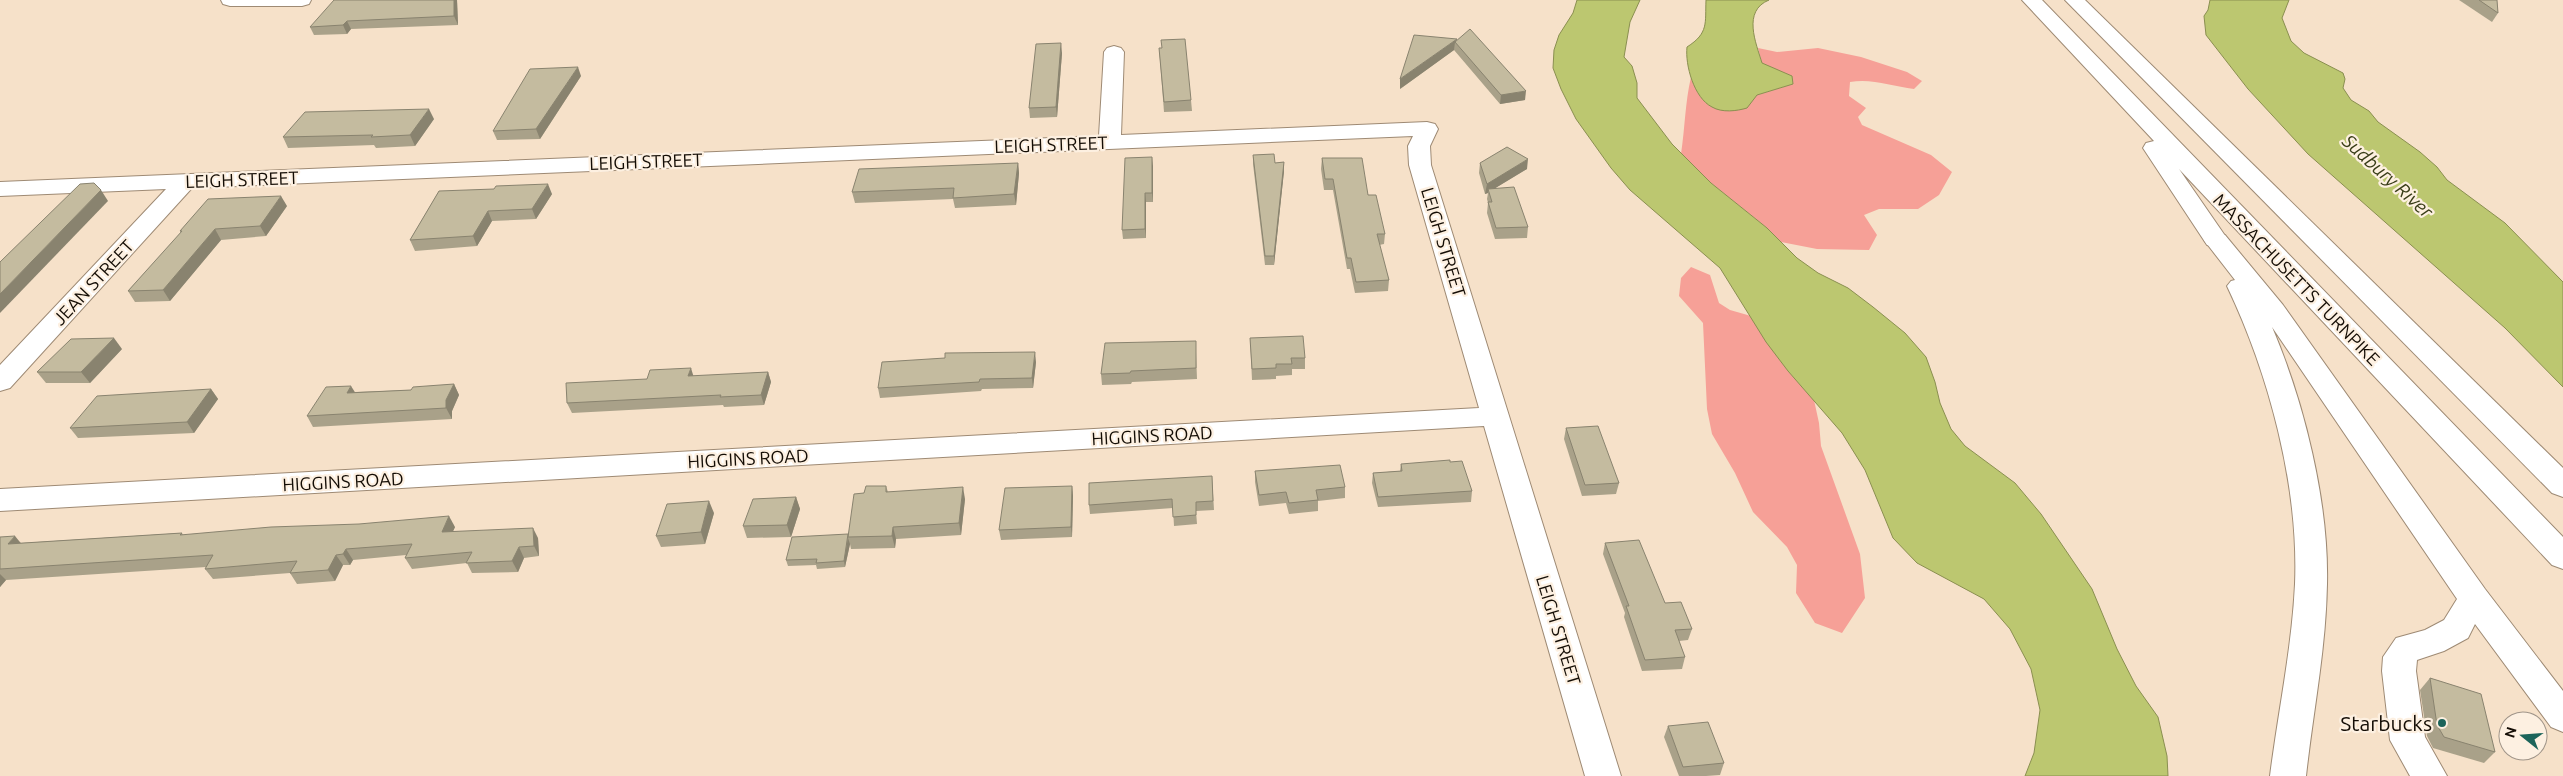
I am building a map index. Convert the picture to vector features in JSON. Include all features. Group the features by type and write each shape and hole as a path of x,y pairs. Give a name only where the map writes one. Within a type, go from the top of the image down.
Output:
{"main road":[{"path":"230,0 302,0"},
{"name":"MASSACHUSETTS TURNPIKE","path":"2031,0 2563,557"},
{"path":"2074,0 2563,486"},
{"path":"1110,141 1114,52"},
{"path":"2112,84 2216,240 2274,311 2474,598 2563,718"},
{"name":"LEIGH STREET","path":"0,189 1427,129 1419,146 1420,165 1602,776"},
{"name":"JEAN STREET","path":"0,382 186,181"},
{"path":"2216,240 2251,307 2273,359 2294,431 2301,471 2312,583 2306,644 2288,776"},
{"name":"HIGGINS ROAD","path":"0,500 1496,416"},
{"path":"2429,776 2408,740 2399,671 2400,657 2408,647 2432,642 2456,629 2474,598"}],"shaded area":[{"path":"1758,48 1777,52 1818,48 1861,57 1907,72 1922,81 1914,89 1874,82 1850,82 1849,96 1866,108 1858,117 1862,125 1931,155 1952,172 1939,195 1918,209 1879,209 1864,215 1877,235 1869,250 1817,249 1781,242 1767,228 1711,183 1681,154 1687,96 1691,77 1701,97 1757,95 1793,84 1762,64"},
{"path":"1691,267 1710,275 1719,303 1730,310 1751,316 1788,371 1814,400 1821,446 1860,554 1865,598 1842,633 1815,623 1796,593 1797,565 1787,547 1753,512 1735,473 1712,434 1707,409 1703,323 1679,296 1681,278"}],"water":[{"path":"1577,0 1640,0 1630,22 1624,57 1632,66 1637,83 1637,98 1672,144 1711,183 1767,228 1797,258 1818,273 1848,288 1873,307 1905,333 1926,357 1940,403 1951,429 1965,446 2015,483 2041,514 2092,589 2117,649 2136,686 2158,717 2167,756 2168,776 2025,776 2034,753 2040,710 2031,669 2010,629 1984,599 1917,563 1893,538 1865,470 1842,433 1788,371 1766,342 1720,268 1630,190 1611,168 1576,119 1553,68 1554,50 1559,35 1573,13"},
{"path":"1706,0 1769,0 1761,5 1753,19 1754,37 1762,63 1792,76 1793,84 1757,95 1747,108 1743,109 1720,110 1706,103 1696,89 1689,72 1687,47 1702,32 1705,21"},
{"name":"Sudbury River","path":"2210,0 2289,0 2282,18 2291,41 2304,53 2343,73 2345,79 2343,88 2351,100 2369,111 2378,122 2420,152 2437,167 2447,180 2505,223 2563,282 2563,387 2505,328 2308,154 2248,89 2206,35 2204,16 2208,10"}],"building":[{"path":"334,0 454,0 454,16 347,21 343,25 310,27"},
{"path":"2479,0 2497,0 2498,13"},
{"path":"1470,29 1526,91 1501,95 1455,42"},
{"path":"1414,35 1457,39 1400,79"},
{"path":"1185,39 1191,100 1164,102 1159,48 1162,48 1161,40"},
{"path":"1061,43 1056,107 1029,108 1036,44"},
{"path":"578,67 536,129 493,131 530,69"},
{"path":"429,109 410,135 283,137 305,112"},
{"path":"1507,147 1528,159 1487,184 1480,163"},
{"path":"1274,154 1275,163 1284,162 1274,256 1265,256 1253,155"},
{"path":"1152,157 1152,193 1145,193 1145,229 1122,230 1125,158"},
{"path":"1322,158 1362,158 1368,195 1376,195 1385,234 1377,234 1389,280 1356,282 1351,258 1347,258 1333,179 1325,179"},
{"path":"1018,163 1014,194 953,198 954,188 852,192 859,169"},
{"path":"94,183 101,190 0,294 0,262 80,184"},
{"path":"548,184 532,209 488,211 473,236 410,240 439,191 494,189 496,186"},
{"path":"1514,187 1528,227 1496,228 1488,202 1492,202 1488,189"},
{"path":"281,196 260,226 215,229 163,290 128,291 208,199"},
{"path":"1303,336 1305,358 1291,358 1292,364 1276,364 1276,368 1252,369 1250,338"},
{"path":"114,338 81,372 37,372 71,339"},
{"path":"1196,341 1196,368 1101,374 1105,343"},
{"path":"1035,352 1032,378 980,379 979,382 878,388 882,362 945,358 945,353"},
{"path":"691,368 688,376 768,372 761,395 720,397 721,395 567,403 566,383 647,379 650,370"},
{"path":"454,384 446,400 446,408 307,416 326,387 351,386 347,393 411,390 413,387"},
{"path":"211,389 187,422 70,428 97,396"},
{"path":"1598,426 1619,483 1585,485 1566,428"},
{"path":"1450,460 1450,462 1462,461 1472,491 1378,497 1373,473 1402,471 1401,464"},
{"path":"1340,465 1345,487 1316,490 1318,500 1289,503 1286,492 1259,495 1255,471"},
{"path":"1212,476 1213,501 1196,502 1196,515 1173,517 1172,499 1089,505 1089,483"},
{"path":"866,486 886,486 886,492 963,487 959,523 893,527 892,536 848,537 854,494 864,493"},
{"path":"1072,486 1071,527 999,530 1005,488"},
{"path":"796,497 787,525 743,526 753,499"},
{"path":"709,501 701,532 656,536 667,504"},
{"path":"449,516 442,532 533,528 534,546 519,547 512,561 466,563 472,552 405,558 412,544 346,549 343,554 336,555 328,570 290,573 297,561 205,569 213,555 0,569 0,537 15,536 8,544 182,533 180,535 271,527 359,524"},
{"path":"848,534 844,561 816,563 817,559 786,560 792,537"},
{"path":"1639,540 1665,603 1681,602 1692,629 1675,630 1685,657 1645,660 1626,606 1629,606 1605,543"},
{"path":"2430,678 2481,694 2495,752 2444,737 2437,725"},
{"path":"1708,722 1724,763 1683,767 1668,726"}],"place":[{"name":"Starbucks","path":"2442,723"}]}
